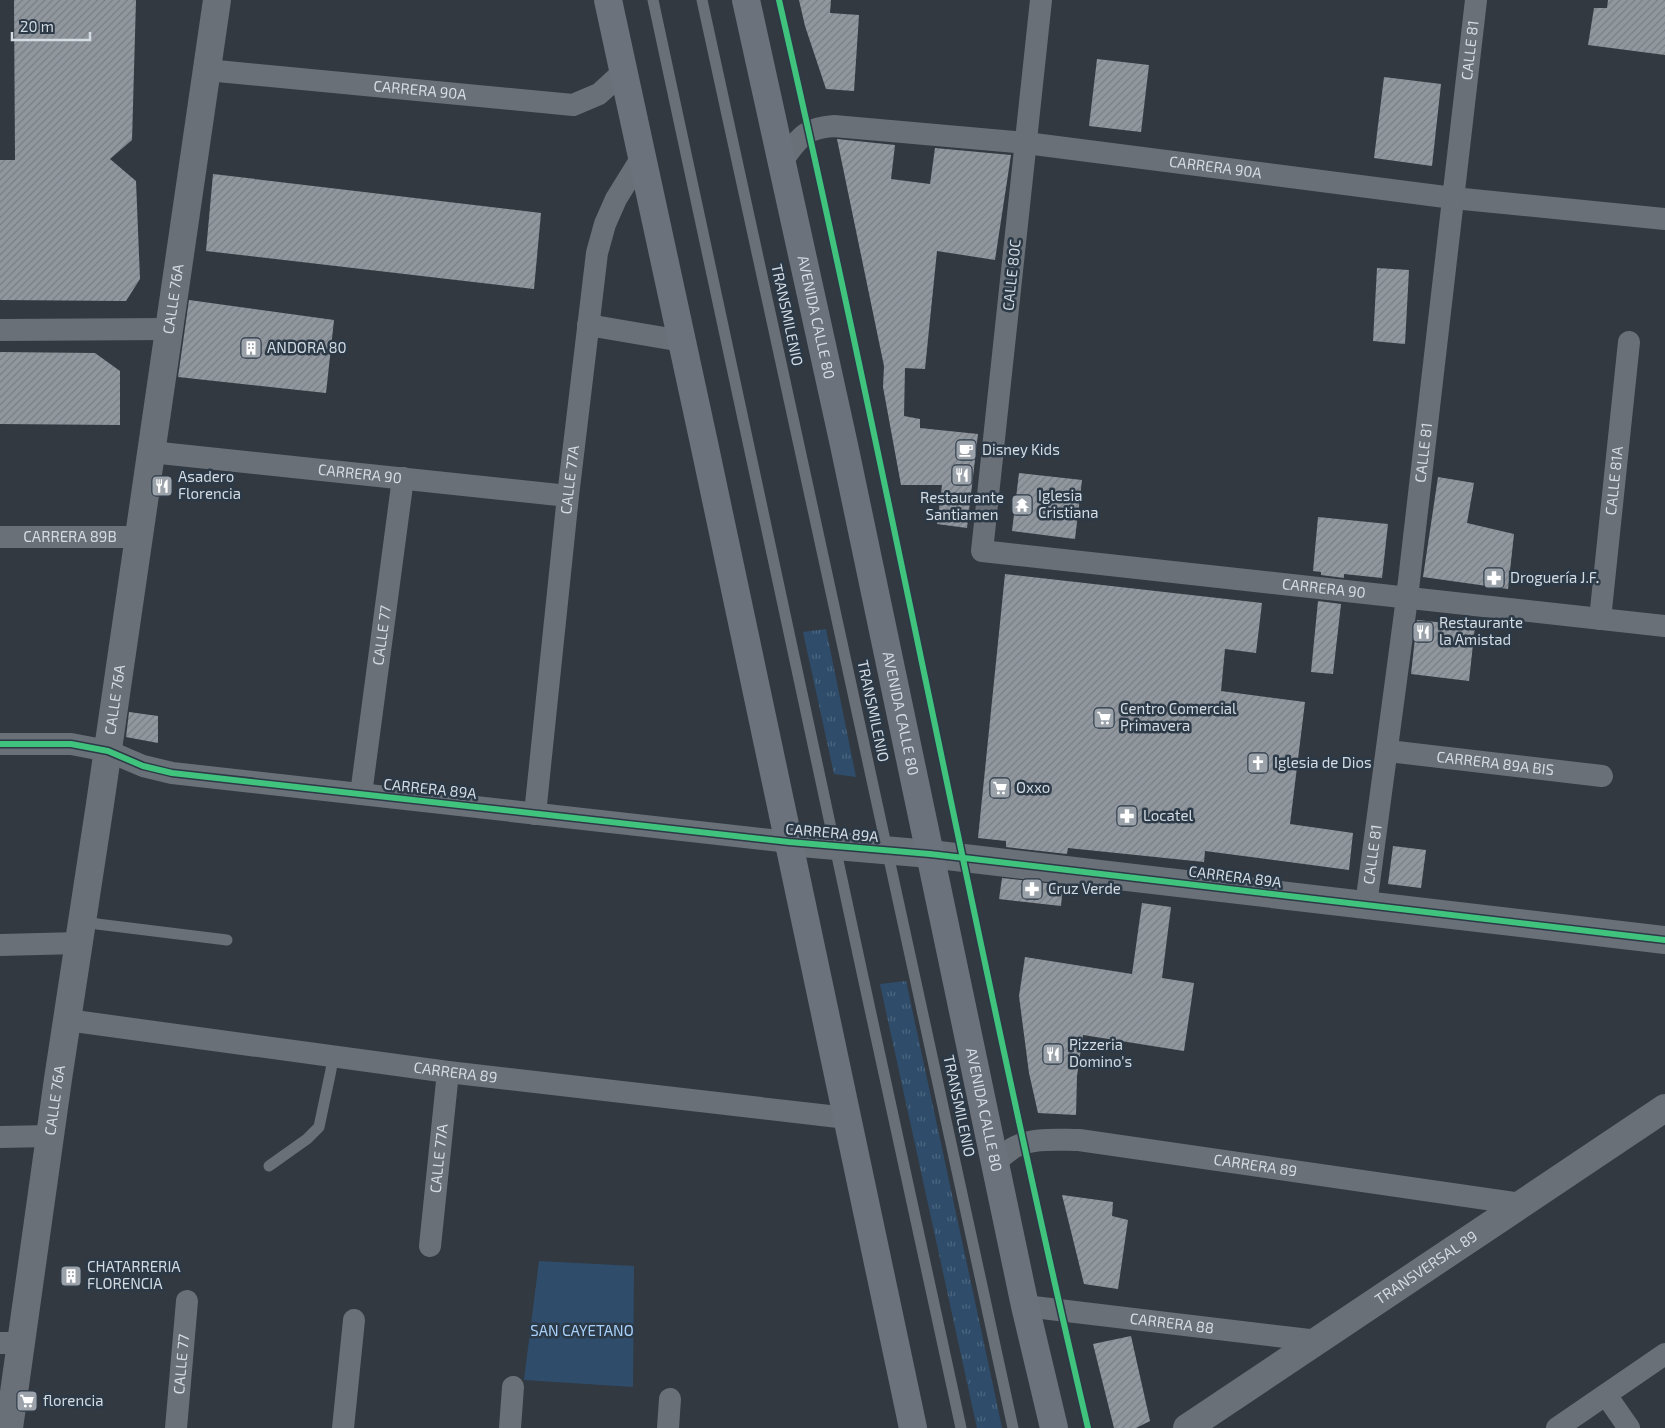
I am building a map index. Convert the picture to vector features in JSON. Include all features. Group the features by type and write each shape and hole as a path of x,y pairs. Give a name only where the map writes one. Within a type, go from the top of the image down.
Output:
{"highway":[{"path":"608,0 789,842 846,1118 914,1428"},
{"name":"AVENIDA CALLE 80","path":"746,0 844,445 1025,1306 1054,1428"}],"street":[{"name":"CALLE 76A","path":"9,1428 10,1343 50,1136 217,0"},
{"name":"CALLE 80C","path":"982,551 1041,0"},
{"name":"CALLE 81","path":"1366,905 1407,598 1476,0"},
{"name":"CARRERA 90A","path":"207,70 573,104 599,94 623,72"},
{"name":"CARRERA 90A","path":"781,162 795,143 809,130 821,126 834,126 1026,143 1454,198 1665,220"},
{"name":"CALLE 77A","path":"535,814 568,496 597,252 605,224 616,199 642,157"},
{"path":"588,325 682,341"},
{"path":"0,330 169,329"},
{"name":"CALLE 81A","path":"1600,619 1629,342"},
{"name":"CARRERA 90","path":"151,452 568,496"},
{"name":"CALLE 77","path":"361,794 403,478"},
{"name":"CARRERA 89B","path":"0,537 139,537"},
{"name":"CARRERA 90","path":"982,551 1665,626"},
{"name":"CARRERA 89A","path":"0,744 71,744 108,751 142,766 172,773 789,842 930,854 1665,940"},
{"name":"CARRERA 89A BIS","path":"1388,751 1602,776"},
{"path":"0,945 81,932"},
{"name":"CARRERA 89","path":"67,1020 448,1072 846,1118"},
{"name":"CALLE 77A","path":"430,1246 448,1072"},
{"name":"TRANSVERSAL 89","path":"1188,1428 1665,1108"},
{"path":"0,1137 50,1136"},
{"name":"CARRERA 89","path":"995,1163 1014,1147 1024,1143 1079,1140 1521,1204"},
{"name":"CALLE 77","path":"176,1428 187,1301"},
{"name":"CARRERA 88","path":"1025,1306 1318,1341"},
{"path":"343,1428 354,1320"},
{"path":"1557,1428 1665,1354"},
{"path":"510,1428 513,1387"},
{"path":"1606,1395 1629,1428"},
{"path":"668,1428 670,1398"}],"lane":[{"path":"653,0 961,1428"},
{"name":"TRANSMILENIO","path":"702,0 1013,1428"},
{"path":"81,932 97,924 227,940"},
{"path":"270,1166 306,1139 318,1127 333,1056"}],"green space":[{"path":"826,629 856,777 834,774 803,632"},
{"path":"906,981 1002,1428 977,1428 880,984"},
{"name":"SAN CAYETANO","path":"539,1261 634,1266 633,1387 524,1380"}],"building":[{"path":"14,0 136,0 132,140 110,159 136,181 140,279 126,301 0,300 0,160 15,160"},
{"path":"799,0 831,0 830,13 859,15 854,91 826,89 805,26"},
{"path":"1608,0 1665,0 1665,55 1588,45 1594,8 1607,8"},
{"path":"1097,59 1149,65 1141,132 1089,126"},
{"path":"1384,77 1441,84 1432,166 1374,158"},
{"path":"837,139 895,145 891,179 930,184 935,148 1011,155 995,260 937,251 925,369 905,368 904,416 920,419 920,428 978,434 967,528 937,524 942,485 901,485 883,387 884,366"},
{"path":"213,174 541,213 534,289 206,251"},
{"path":"1377,268 1409,270 1405,344 1373,341"},
{"name":"ANDORA 80","path":"189,300 334,320 326,393 178,377"},
{"path":"0,352 95,353 120,371 120,425 0,424"},
{"path":"1019,473 1082,480 1075,539 1012,531"},
{"path":"1438,477 1474,483 1467,523 1514,534 1508,589 1423,577"},
{"path":"1318,517 1388,524 1382,578 1344,574 1344,578 1321,575 1321,572 1313,571"},
{"name":"Centro Comercial Primavera","path":"1005,574 1262,603 1256,653 1225,649 1221,691 1305,702 1290,824 1353,833 1349,870 1205,851 1204,862 1068,848 1067,854 1006,847 1006,841 978,838"},
{"path":"1318,601 1341,604 1333,674 1311,672"},
{"path":"1417,620 1475,626 1469,681 1411,674"},
{"path":"129,712 158,716 158,743 126,737"},
{"path":"1393,846 1426,850 1421,888 1388,884"},
{"name":"Cruz Verde","path":"1002,878 1063,885 1061,906 999,899"},
{"path":"1142,903 1171,907 1162,978 1194,983 1184,1051 1083,1035 1077,1076 1076,1115 1038,1113 1029,1073 1019,996 1025,957 1132,974"},
{"path":"1062,1195 1113,1202 1112,1216 1128,1220 1118,1289 1084,1284"},
{"path":"1131,1336 1150,1421 1136,1428 1114,1428 1093,1344"}],"cycle path":[{"path":"779,0 858,357 1008,1072 1088,1428"},
{"path":"0,744 71,744 108,751 143,766 172,773 789,842 930,854 1665,940"}],"place":[{"name":"ANDORA 80","path":"251,348"},
{"name":"Disney Kids","path":"966,450"},
{"name":"Restaurante Santiamen","path":"962,475"},
{"name":"Asadero Florencia","path":"162,486"},
{"name":"Iglesia Cristiana","path":"1022,505"},
{"name":"Droguería J.F.","path":"1494,578"},
{"name":"Restaurante la Amistad","path":"1423,632"},
{"name":"Centro Comercial Primavera","path":"1104,718"},
{"name":"Iglesia de Dios","path":"1258,763"},
{"name":"Oxxo","path":"1000,788"},
{"name":"Locatel","path":"1127,816"},
{"name":"Cruz Verde","path":"1032,889"},
{"name":"Pizzeria Domino's","path":"1053,1054"},
{"name":"CHATARRERIA FLORENCIA","path":"71,1276"},
{"name":"florencia","path":"27,1401"}]}
